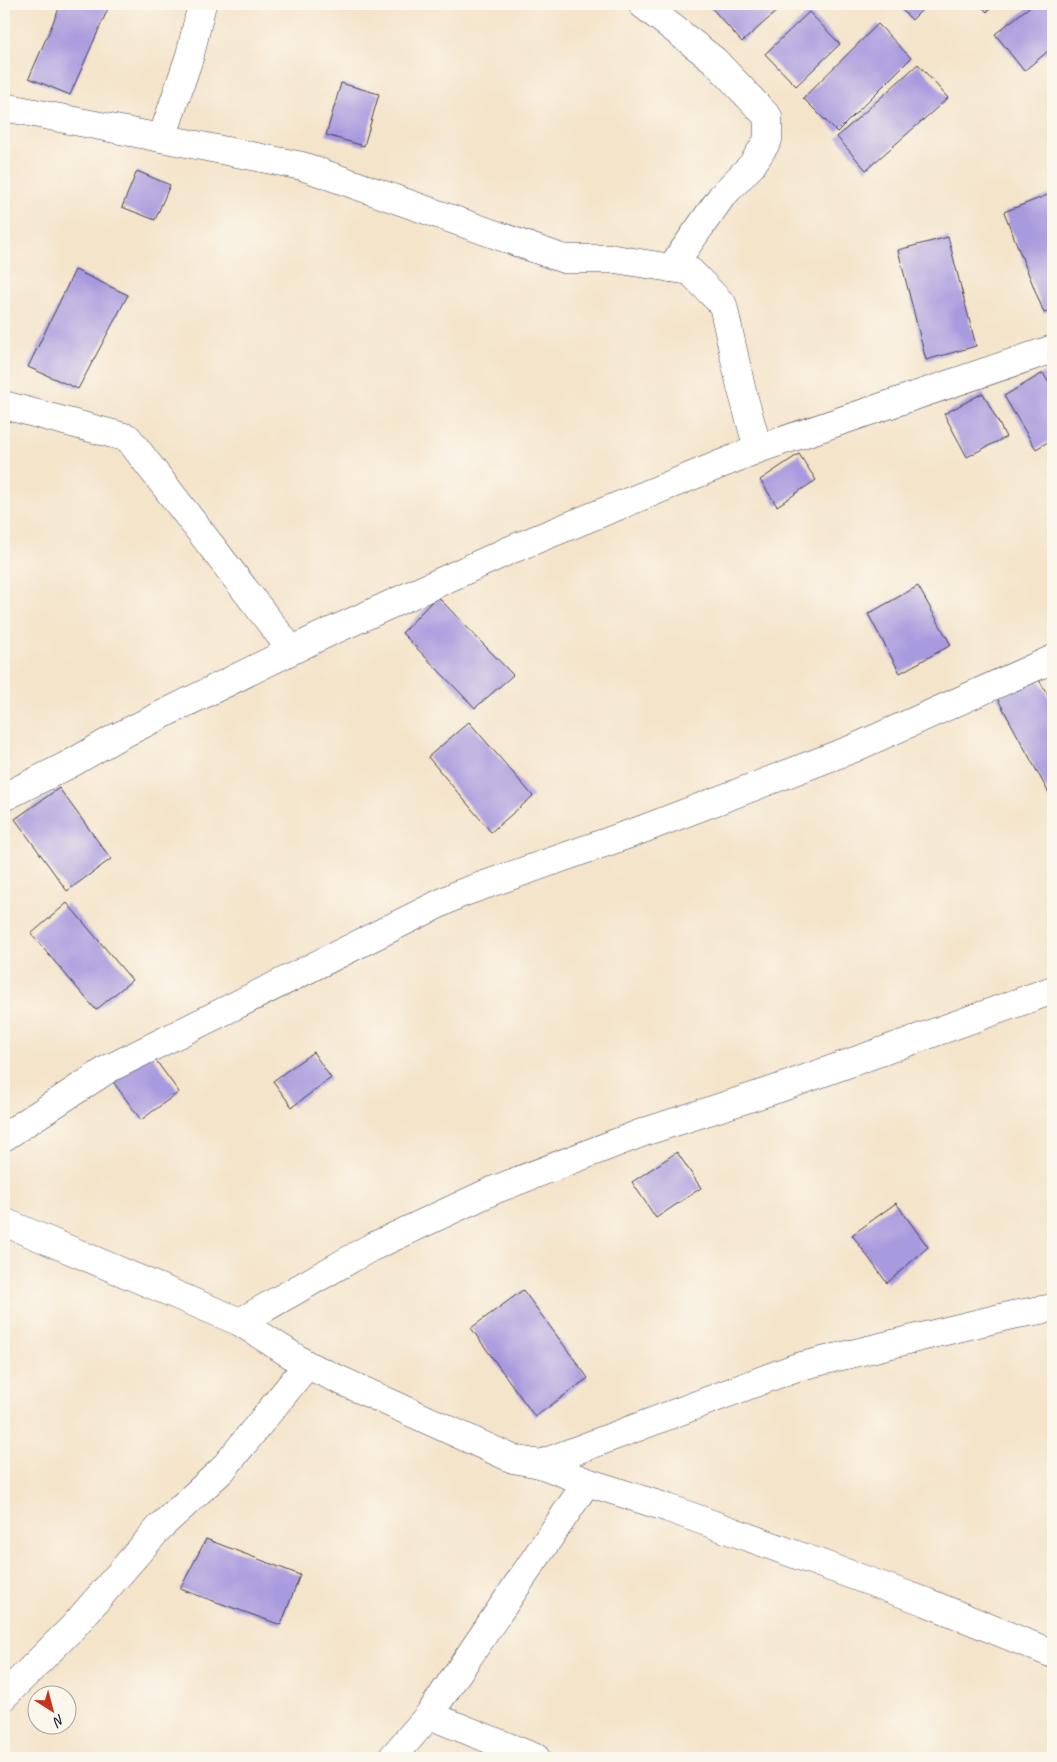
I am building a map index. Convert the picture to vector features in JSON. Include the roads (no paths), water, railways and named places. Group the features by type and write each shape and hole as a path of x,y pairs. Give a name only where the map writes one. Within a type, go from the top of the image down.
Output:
{"street":[{"path":"162,138 190,54 202,4"},
{"path":"642,4 714,60 768,117 768,140 752,165 722,196 671,268"},
{"path":"4,106 302,166 564,259 615,259 690,271 723,306 741,387 758,449"},
{"path":"4,797 70,764 115,738 319,637 510,550 758,449 1053,349"},
{"path":"4,406 146,435"},
{"path":"4,406 128,438 286,643"},
{"path":"4,1137 108,1068 459,894 638,831 852,749 1021,675 1053,659"},
{"path":"240,1322 370,1248 494,1190 644,1132 777,1089 1053,990"},
{"path":"4,1222 240,1322 308,1365 513,1459 540,1464 587,1482 668,1508 926,1602 1053,1654"},
{"path":"540,1464 796,1367 1012,1315 1053,1308"},
{"path":"4,1696 73,1627 160,1527 222,1470 308,1365"},
{"path":"392,1758 429,1715 587,1482"},
{"path":"429,1715 536,1758"}]}
